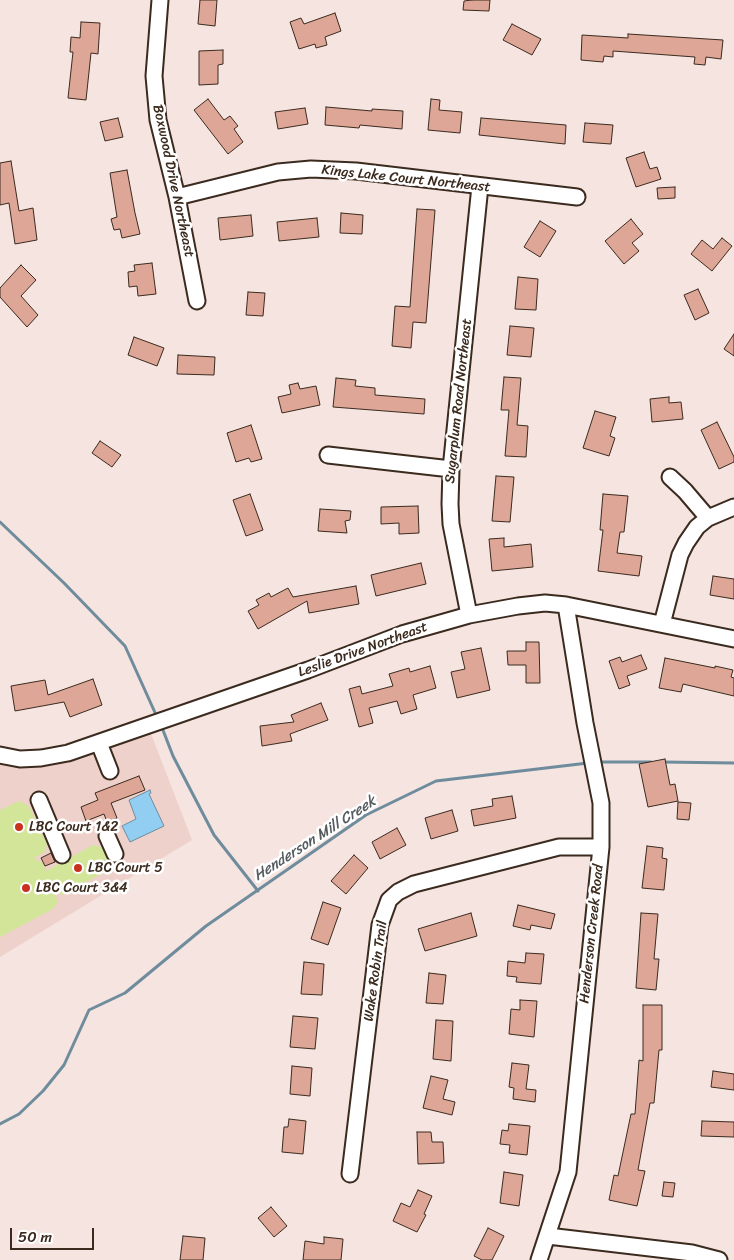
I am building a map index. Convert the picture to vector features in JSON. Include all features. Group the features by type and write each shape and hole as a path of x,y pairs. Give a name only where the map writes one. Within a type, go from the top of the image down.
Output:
{"street":[{"name":"Boxwood Drive Northeast","path":"160,0 154,76 158,120 197,301"},
{"name":"Kings Lake Court Northeast","path":"176,197 278,172 311,169 356,172 577,197"},
{"name":"Sugarplum Road Northeast","path":"469,615 451,524 450,504 451,469 480,186"},
{"path":"328,456 451,469"},
{"path":"670,476 708,518"},
{"path":"662,624 680,555 697,527 708,518 734,507"},
{"name":"Leslie Drive Northeast","path":"0,755 20,758 41,758 68,753 308,670 402,634 469,615 518,606 545,603 566,605 734,639"},
{"name":"Henderson Creek Road","path":"539,1260 568,1172 601,847 602,803 585,723 566,605"},
{"path":"99,742 110,771"},
{"path":"39,800 62,855"},
{"path":"107,836 115,854"},
{"name":"Wake Robin Trail","path":"350,1174 380,925 389,900 398,892 414,884 559,847 601,847"},
{"path":"548,1236 692,1253 719,1260"}],"shaded area":[{"path":"148,726 192,840 0,957 0,754 38,761"}],"green space":[{"path":"19,801 29,806 47,844 45,852 34,858 44,864 46,871 93,845 104,848 108,865 105,872 61,895 56,891 49,877 58,902 53,909 0,937 0,810"}],"water":[{"path":"150,790 151,793 149,794 164,826 130,842 122,826 136,819 129,800"}],"building":[{"path":"200,0 217,0 215,26 198,24"},
{"path":"490,0 489,11 463,10 464,1"},
{"path":"335,13 341,31 325,37 327,45 316,48 315,44 299,49 290,22 301,18 304,24"},
{"path":"81,22 100,23 98,54 91,53 86,100 68,98 73,52 70,52 71,37 80,38"},
{"path":"512,24 541,39 532,55 503,40"},
{"path":"628,34 723,40 721,59 706,57 705,65 694,64 695,57 613,51 613,57 604,56 603,62 581,60 582,35 628,38"},
{"path":"223,50 223,64 218,65 218,84 199,85 199,51"},
{"path":"208,99 224,120 230,116 238,126 234,129 243,142 228,154 194,110"},
{"path":"431,99 440,100 439,110 462,112 460,133 428,130"},
{"path":"326,107 372,111 372,109 403,111 402,129 360,125 359,128 325,125"},
{"path":"305,108 308,124 278,129 275,112"},
{"path":"118,118 123,137 105,141 100,122"},
{"path":"481,118 566,125 565,144 479,135"},
{"path":"585,123 613,125 611,144 583,142"},
{"path":"644,152 650,169 657,167 661,179 636,187 626,158"},
{"path":"11,161 19,211 33,208 37,240 15,244 9,203 0,205 0,163"},
{"path":"127,170 140,234 122,238 120,229 114,230 111,219 117,217 110,173"},
{"path":"675,187 675,198 658,199 657,188"},
{"path":"417,209 435,210 426,323 413,322 411,348 392,346 395,306 410,307"},
{"path":"341,213 363,215 362,234 340,233"},
{"path":"251,215 253,236 220,240 218,218"},
{"path":"317,218 319,237 279,241 277,222"},
{"path":"631,219 643,234 632,243 639,251 624,264 605,241"},
{"path":"540,221 556,231 540,257 524,247"},
{"path":"722,238 732,246 712,271 691,254 702,240 713,249"},
{"path":"152,263 156,294 138,296 137,286 129,287 128,272 135,271 134,265"},
{"path":"21,265 36,280 21,296 38,315 27,327 0,297 0,288"},
{"path":"518,277 538,279 536,310 515,309"},
{"path":"698,289 709,313 695,320 684,295"},
{"path":"248,292 265,293 263,316 246,315"},
{"path":"510,326 534,328 531,357 507,355"},
{"path":"734,334 734,356 724,349"},
{"path":"134,337 164,348 157,366 128,355"},
{"path":"178,355 215,357 214,375 177,374"},
{"path":"504,377 521,378 517,425 528,426 526,457 505,456 509,410 501,410"},
{"path":"336,378 356,380 355,386 375,388 375,395 425,399 424,414 333,407"},
{"path":"298,383 300,389 316,386 320,405 282,413 278,397 291,394 289,385"},
{"path":"669,397 669,403 681,402 683,419 652,422 650,399"},
{"path":"595,411 616,417 610,436 615,438 609,456 583,448"},
{"path":"717,422 734,457 734,462 719,469 701,430"},
{"path":"251,425 262,459 251,462 249,458 236,462 227,433"},
{"path":"100,441 121,455 112,467 92,453"},
{"path":"496,476 514,477 510,522 492,521"},
{"path":"250,494 263,530 246,536 233,500"},
{"path":"603,494 628,496 624,532 620,532 617,553 642,556 639,576 598,571 603,530 600,530"},
{"path":"418,506 419,533 399,534 399,523 381,524 381,507"},
{"path":"320,509 351,511 350,520 345,521 347,533 318,531"},
{"path":"504,538 504,547 531,544 533,567 492,571 489,539"},
{"path":"421,563 426,584 376,596 371,575"},
{"path":"713,576 734,579 734,599 710,595"},
{"path":"356,586 359,604 309,613 307,601 258,629 248,611 259,605 256,600 269,593 271,597 288,588 293,597"},
{"path":"526,642 539,642 540,683 526,683 526,665 508,665 507,651 526,651"},
{"path":"481,648 490,690 457,698 451,672 465,669 461,652"},
{"path":"641,655 647,669 627,676 630,685 619,689 609,661 620,657 622,662"},
{"path":"665,658 733,670 731,677 734,678 734,696 683,684 681,692 659,688"},
{"path":"430,666 436,688 413,695 417,709 401,714 397,701 369,708 373,723 359,727 349,689 360,686 362,694 393,686 389,674 409,668 410,672"},
{"path":"93,679 102,705 70,717 64,702 15,711 11,686 45,680 48,695"},
{"path":"321,703 328,720 290,734 292,741 262,746 260,726 294,722 291,715"},
{"path":"665,759 670,785 675,784 678,801 648,807 639,764"},
{"path":"139,776 145,790 111,803 117,818 107,822 104,814 86,821 81,807 98,800 95,793"},
{"path":"512,796 516,818 474,826 471,810 493,806 492,799"},
{"path":"678,802 691,803 689,820 677,819"},
{"path":"452,810 458,831 431,839 425,818"},
{"path":"397,828 406,845 380,859 372,842"},
{"path":"647,846 663,848 662,858 667,859 664,890 642,888"},
{"path":"51,853 55,862 45,866 41,858"},
{"path":"354,855 368,868 346,894 331,881"},
{"path":"323,902 341,908 328,945 311,939"},
{"path":"518,905 555,914 551,929 531,925 530,930 513,926"},
{"path":"471,913 477,936 425,951 418,929"},
{"path":"641,913 658,914 654,959 659,959 656,990 636,988"},
{"path":"526,953 544,954 541,984 516,982 517,977 507,976 508,961 525,963"},
{"path":"304,962 324,964 322,995 301,994"},
{"path":"429,973 446,975 443,1004 426,1003"},
{"path":"520,1000 537,1001 534,1037 509,1034 511,1009 520,1010"},
{"path":"643,1005 662,1005 662,1050 659,1050 654,1103 650,1103 638,1170 645,1171 637,1206 609,1200 614,1175 618,1176 631,1114 635,1114 639,1060 643,1061"},
{"path":"293,1016 318,1018 315,1049 290,1047"},
{"path":"436,1020 453,1021 451,1061 433,1059"},
{"path":"512,1063 529,1065 526,1089 536,1090 535,1102 513,1099 514,1088 509,1087"},
{"path":"292,1066 312,1068 310,1096 290,1094"},
{"path":"713,1071 734,1074 734,1090 711,1087"},
{"path":"431,1076 448,1080 443,1099 455,1102 452,1115 423,1108"},
{"path":"289,1119 306,1121 303,1154 282,1152 284,1127 288,1127"},
{"path":"702,1121 734,1122 734,1137 701,1136"},
{"path":"509,1124 530,1126 527,1155 509,1153 510,1145 500,1144 502,1130 508,1131"},
{"path":"417,1132 431,1132 432,1142 443,1142 444,1163 418,1164"},
{"path":"504,1172 523,1175 519,1206 500,1203"},
{"path":"664,1182 675,1183 673,1197 662,1196"},
{"path":"418,1190 432,1196 424,1214 426,1215 417,1232 393,1221 401,1203 410,1207"},
{"path":"271,1207 287,1226 274,1237 258,1218"},
{"path":"488,1228 504,1236 492,1260 482,1260 474,1256"},
{"path":"183,1236 205,1238 203,1260 180,1260"},
{"path":"324,1237 343,1239 341,1260 303,1260 305,1241 324,1244"}],"waterway":[{"path":"0,522 64,583 125,646 157,717"},
{"path":"161,725 173,756 214,835 258,891"},
{"name":"Henderson Mill Creek","path":"597,762 651,762"},
{"name":"Henderson Mill Creek","path":"662,762 734,763"},
{"name":"Henderson Mill Creek","path":"0,1124 19,1114 43,1091 64,1065 89,1010 125,993 206,926 366,815 436,781 588,763"}],"place":[{"name":"LBC Court 1&2","path":"19,827"},
{"name":"LBC Court 5","path":"78,868"},
{"name":"LBC Court 3&4","path":"26,888"}]}
